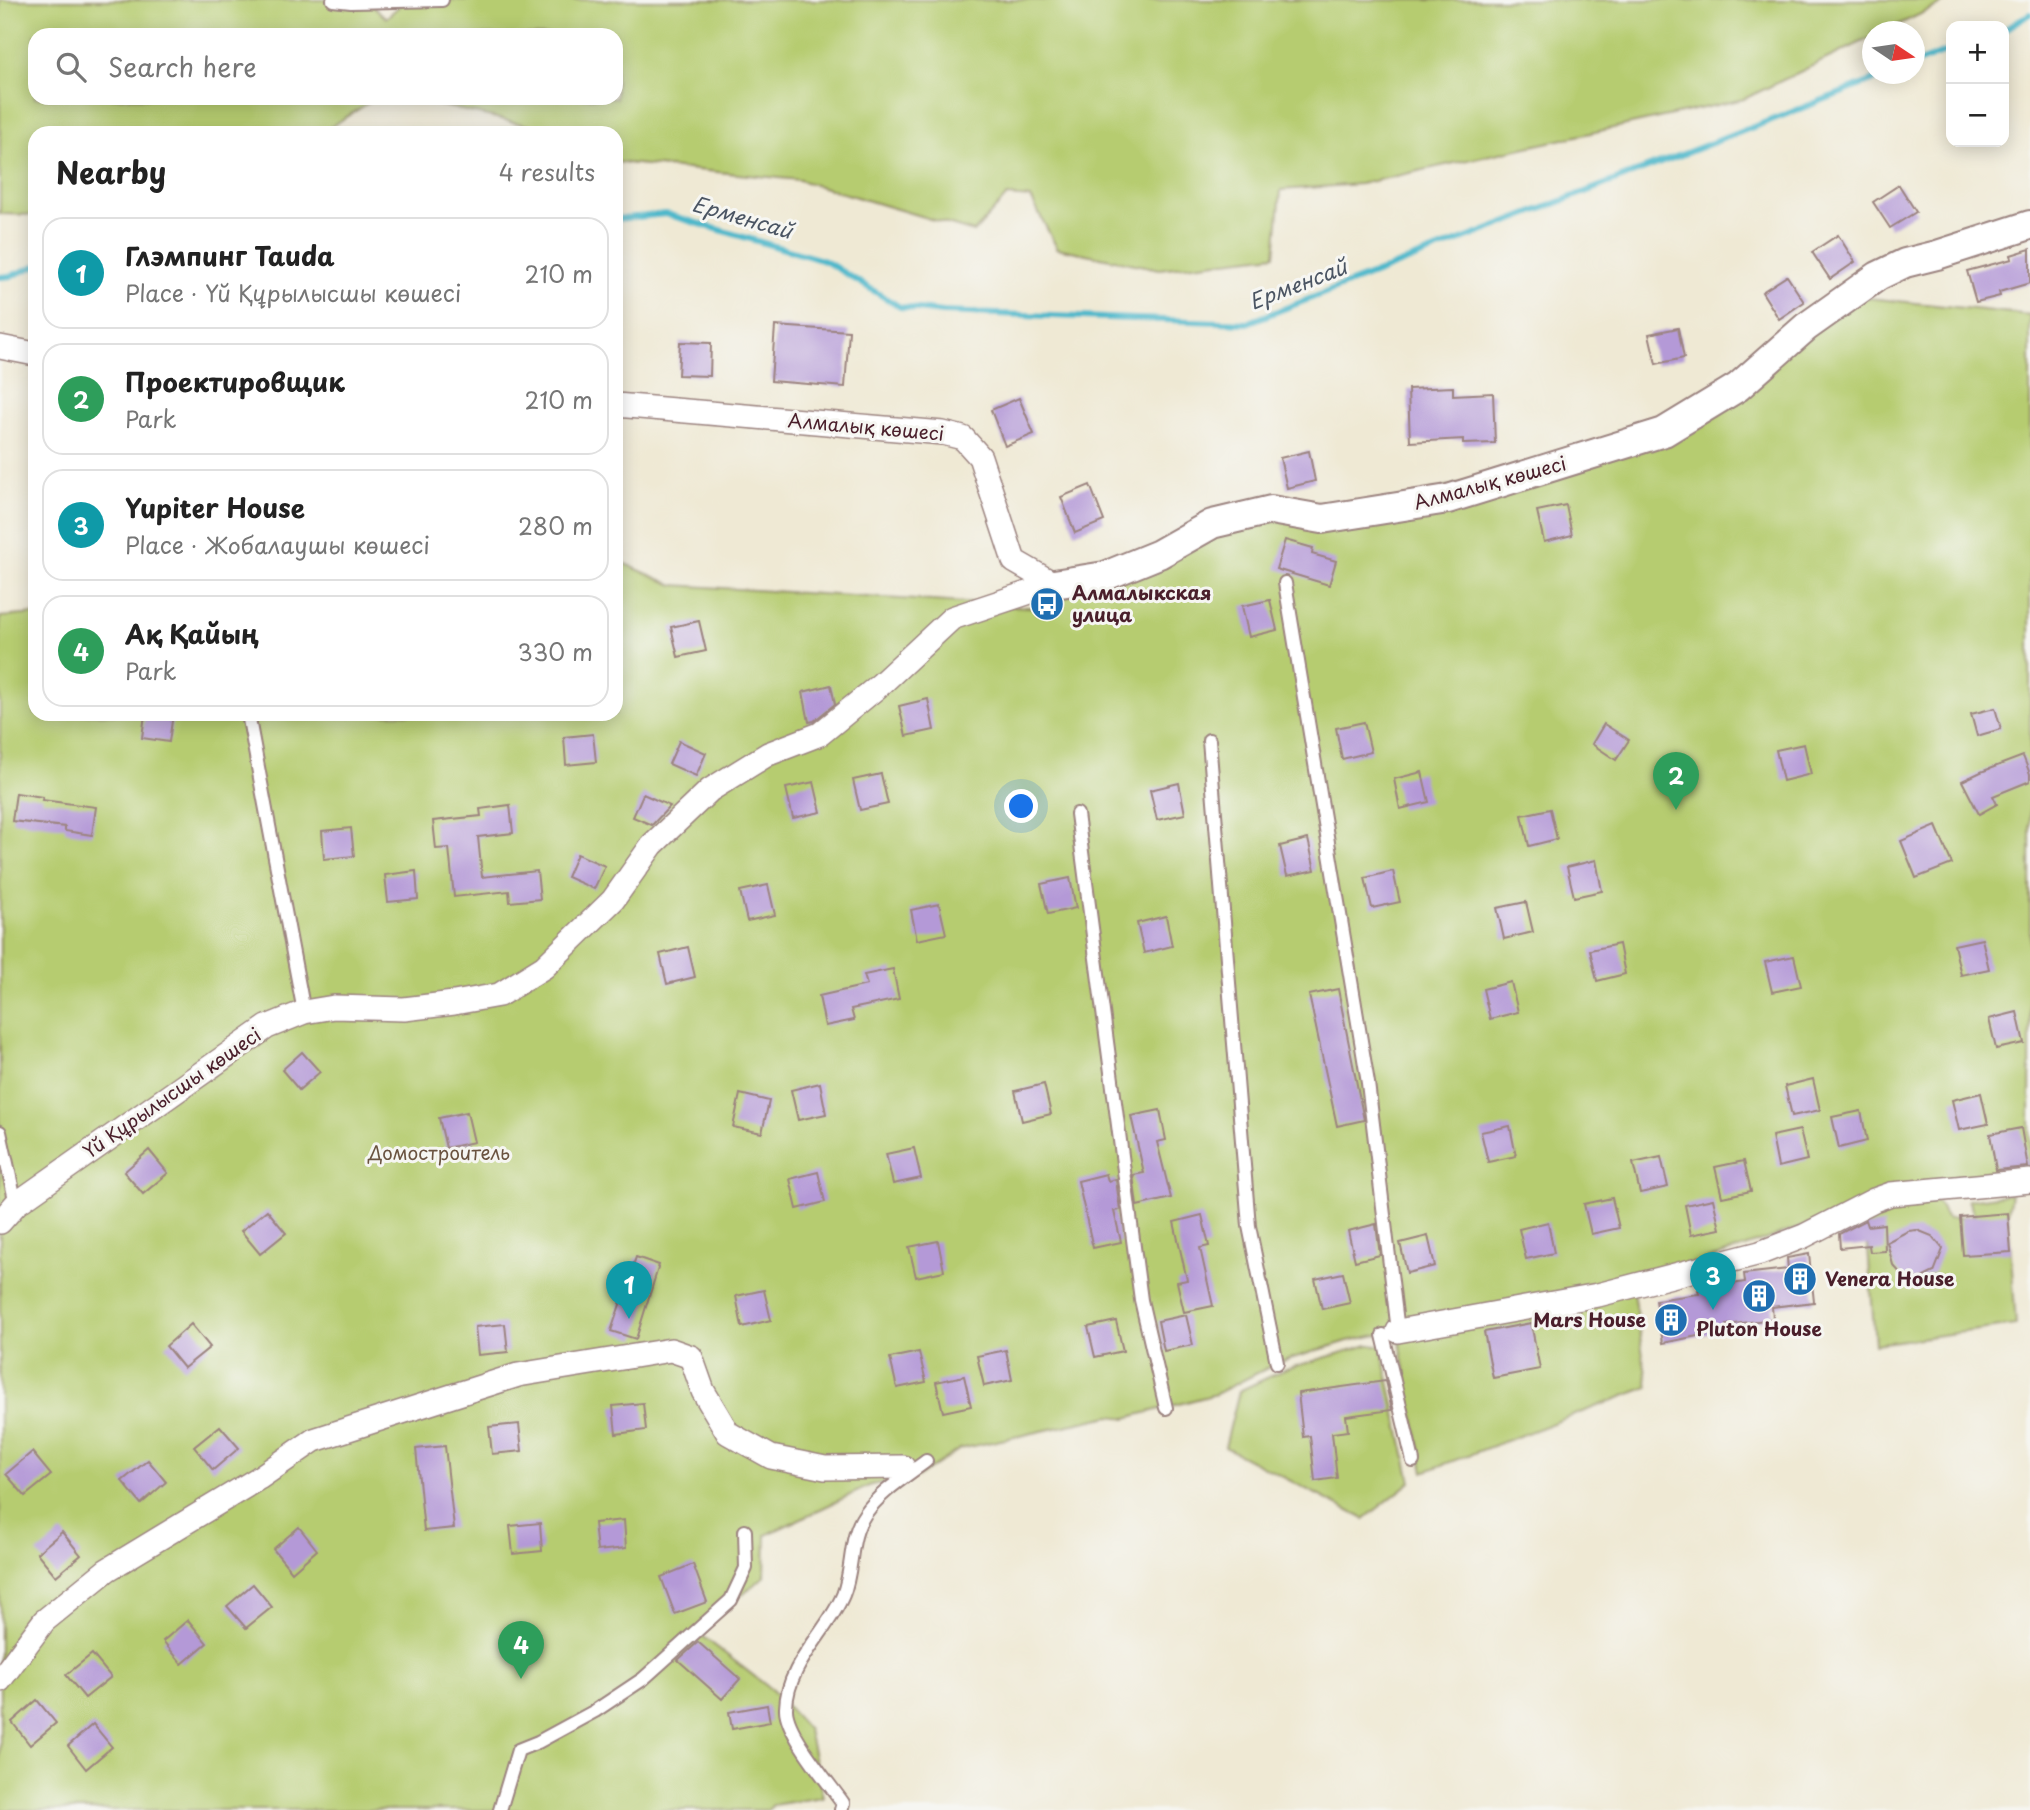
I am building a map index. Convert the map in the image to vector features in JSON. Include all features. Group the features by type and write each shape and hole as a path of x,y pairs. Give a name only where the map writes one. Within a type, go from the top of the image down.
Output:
{"street":[{"name":"Алмалық көшесі","path":"623,406 943,433 963,438 981,457 1014,561 1054,584 1105,576 1159,554 1212,524 1271,510 1322,519 1448,499 1664,432 1738,387 1807,327 1878,276 1905,263 2030,225"},
{"path":"0,347 28,353"},
{"name":"Үй Құрылысшы көшесі","path":"0,1223 16,1204 267,1027 304,1012 334,1007 404,1009 499,995 554,958 613,900 652,845 710,790 768,754 820,734 881,684 952,618 1054,584"},
{"path":"1390,1333 1598,1295 1760,1253 1804,1236 1891,1194 2030,1181"},
{"path":"0,1680 44,1621 107,1570 259,1478 314,1440 518,1375 671,1350 691,1357 703,1391 728,1433 771,1457 824,1468 903,1467"}],"lane":[{"path":"333,0 442,0"},
{"path":"1285,583 1368,1083 1390,1333 1413,1461"},
{"path":"249,721 304,1012"},
{"path":"1209,740 1249,1226 1277,1363"},
{"path":"1077,814 1141,1300 1166,1408"},
{"path":"0,1132 16,1204"},
{"path":"841,1810 843,1803 793,1731 785,1710 790,1684 844,1594 853,1539 866,1513 879,1498 926,1461"},
{"path":"500,1810 518,1750 583,1717 643,1679 731,1600 746,1568 745,1531"}],"green space":[{"path":"0,0 367,0 386,18 406,0 1950,0 1906,21 1862,21 1862,42 1744,99 1360,184 1281,190 1275,255 1159,269 1057,248 1031,198 1007,196 974,232 799,180 623,163 623,126 531,126 439,105 623,105 623,28 28,28 28,105 365,105 332,126 28,126 28,215 0,214"},
{"name":"Домостроитель","path":"1849,296 2030,315 2030,1181 1868,1204 1937,1202 1948,1218 1975,1216 1968,1200 2011,1194 2008,1213 2016,1325 1875,1344 1865,1205 1632,1286 1648,1387 1424,1472 1398,1331 1348,1341 1277,1363 1216,1394 1127,1418 1110,1416 960,1449 919,1476 871,1485 766,1535 765,1576 696,1631 772,1690 808,1730 823,1797 773,1805 768,1810 0,1810 0,617 28,615 28,721 623,721 623,563 673,585 1044,608 1212,524 1322,519 1664,432"},
{"path":"1368,1345 1381,1345 1411,1482 1364,1519 1225,1447 1239,1391 1286,1369"}],"building":[{"path":"1899,185 1916,212 1890,228 1873,202"},
{"path":"1838,235 1855,262 1830,279 1812,252"},
{"path":"2030,249 2030,283 1999,292 2000,296 1976,302 1967,271 2012,259 2011,255"},
{"path":"1787,276 1804,302 1779,319 1762,292"},
{"path":"775,326 849,331 845,387 771,381"},
{"path":"1678,328 1684,358 1656,364 1649,334"},
{"path":"680,342 711,343 710,376 678,375"},
{"path":"1453,387 1453,395 1493,393 1495,443 1463,444 1463,439 1410,442 1408,389"},
{"path":"1019,398 1034,434 1005,446 991,410"},
{"path":"1309,451 1315,481 1287,488 1280,458"},
{"path":"1090,485 1104,521 1075,533 1061,497"},
{"path":"1566,505 1572,535 1544,542 1537,511"},
{"path":"1285,540 1313,548 1312,554 1336,561 1329,585 1276,569"},
{"path":"1270,600 1277,630 1249,637 1242,606"},
{"path":"699,621 706,651 678,657 671,627"},
{"path":"831,685 835,704 809,722 803,692"},
{"path":"928,699 934,730 906,736 899,706"},
{"path":"1995,708 2001,729 1977,736 1971,714"},
{"path":"144,721 172,721 169,742 142,738"},
{"path":"1364,722 1371,752 1342,759 1336,728"},
{"path":"1604,724 1629,740 1616,760 1592,744"},
{"path":"593,734 596,762 566,765 564,737"},
{"path":"679,741 706,753 696,776 669,764"},
{"path":"1804,744 1811,774 1783,781 1776,750"},
{"path":"2023,756 2030,781 1993,796 1997,804 1979,814 1962,781"},
{"path":"1422,772 1429,802 1400,809 1394,779"},
{"path":"881,774 888,804 860,810 853,780"},
{"path":"814,782 821,812 793,818 786,788"},
{"path":"1179,783 1185,814 1157,820 1150,790"},
{"path":"16,793 43,797 42,800 96,807 92,835 65,831 65,827 12,821"},
{"path":"643,794 670,806 652,825 633,817"},
{"path":"510,805 513,833 478,837 482,877 537,871 540,899 510,902 509,891 454,897 449,848 436,849 433,821 481,816 480,809"},
{"path":"1550,809 1557,839 1529,846 1522,815"},
{"path":"1936,826 1952,864 1916,878 1901,841"},
{"path":"351,828 354,856 324,859 322,831"},
{"path":"1308,839 1315,870 1287,876 1280,846"},
{"path":"577,854 605,866 594,889 567,877"},
{"path":"1596,860 1602,891 1574,897 1567,867"},
{"path":"416,871 418,899 388,902 385,875"},
{"path":"1393,871 1400,902 1372,908 1365,878"},
{"path":"1070,878 1076,908 1048,914 1041,884"},
{"path":"768,885 775,915 747,921 740,891"},
{"path":"1526,902 1533,932 1504,939 1497,908"},
{"path":"939,904 946,934 917,940 911,910"},
{"path":"1166,916 1172,946 1144,953 1137,923"},
{"path":"1982,939 1989,969 1961,975 1954,945"},
{"path":"1619,944 1625,974 1597,981 1590,950"},
{"path":"688,947 695,977 667,984 660,954"},
{"path":"1794,956 1801,986 1772,992 1765,962"},
{"path":"893,969 899,999 851,1009 854,1020 825,1026 819,996 867,985 864,975"},
{"path":"1511,982 1518,1012 1490,1019 1483,989"},
{"path":"1338,989 1364,1120 1337,1126 1309,995"},
{"path":"2017,1012 2024,1043 1996,1049 1989,1019"},
{"path":"302,1052 320,1072 299,1090 282,1070"},
{"path":"1813,1079 1820,1110 1792,1116 1785,1086"},
{"path":"820,1083 826,1114 798,1120 791,1090"},
{"path":"1044,1084 1051,1114 1022,1121 1015,1091"},
{"path":"1981,1093 1988,1124 1959,1130 1952,1100"},
{"path":"740,1094 769,1101 762,1133 733,1127"},
{"path":"1160,1110 1166,1140 1157,1142 1171,1198 1137,1206 1133,1175 1144,1173 1131,1116"},
{"path":"1861,1111 1867,1141 1839,1148 1832,1117"},
{"path":"467,1112 474,1142 446,1148 439,1118"},
{"path":"1510,1126 1516,1156 1488,1162 1481,1132"},
{"path":"2021,1128 2028,1167 1996,1170 1990,1134"},
{"path":"1800,1130 1807,1160 1778,1167 1772,1136"},
{"path":"914,1148 921,1178 893,1184 886,1154"},
{"path":"149,1150 168,1173 143,1194 124,1172"},
{"path":"1661,1157 1668,1187 1640,1193 1633,1163"},
{"path":"1744,1161 1751,1191 1722,1197 1715,1167"},
{"path":"818,1172 825,1202 797,1209 790,1179"},
{"path":"1106,1174 1108,1181 1116,1179 1120,1210 1114,1211 1121,1242 1093,1248 1078,1181"},
{"path":"1612,1198 1619,1228 1591,1234 1584,1204"},
{"path":"1713,1199 1720,1229 1691,1235 1685,1205"},
{"path":"267,1210 286,1233 260,1254 241,1231"},
{"path":"2008,1213 2011,1252 1963,1255 1960,1217"},
{"path":"1202,1215 1209,1246 1200,1248 1213,1306 1184,1312 1177,1282 1187,1280 1174,1222"},
{"path":"1866,1220 1868,1226 1884,1224 1885,1251 1870,1252 1869,1245 1840,1248 1839,1234"},
{"path":"1548,1222 1554,1253 1526,1259 1519,1229"},
{"path":"1376,1224 1380,1255 1355,1261 1348,1231"},
{"path":"1917,1230 1932,1236 1943,1249 1934,1272 1920,1279 1912,1279 1904,1277 1893,1265 1887,1242 1908,1231"},
{"path":"1428,1236 1435,1266 1407,1273 1400,1243"},
{"path":"938,1241 944,1271 916,1277 909,1247"},
{"path":"1809,1254 1814,1302 1772,1307 1773,1319 1726,1325 1727,1330 1663,1343 1656,1300 1699,1294 1698,1290 1745,1282 1744,1274 1788,1269 1787,1258"},
{"path":"636,1257 659,1265 636,1339 611,1331"},
{"path":"1343,1273 1350,1303 1322,1309 1315,1279"},
{"path":"764,1290 771,1320 742,1327 736,1296"},
{"path":"1186,1315 1193,1345 1164,1351 1158,1321"},
{"path":"1116,1321 1123,1351 1095,1357 1088,1327"},
{"path":"1531,1323 1540,1369 1493,1378 1484,1332"},
{"path":"191,1324 210,1347 184,1368 166,1346"},
{"path":"505,1324 508,1352 478,1355 475,1327"},
{"path":"1006,1350 1012,1380 984,1386 977,1356"},
{"path":"919,1352 926,1382 897,1388 890,1358"},
{"path":"964,1376 971,1406 943,1412 936,1382"},
{"path":"1385,1381 1392,1410 1346,1416 1348,1431 1332,1433 1337,1478 1315,1481 1310,1436 1303,1437 1298,1393"},
{"path":"643,1403 646,1430 616,1434 613,1406"},
{"path":"519,1424 522,1451 492,1454 489,1427"},
{"path":"220,1426 239,1448 213,1470 194,1447"},
{"path":"445,1446 454,1528 424,1531 416,1449"},
{"path":"32,1452 51,1475 25,1496 6,1474"},
{"path":"148,1460 166,1482 141,1504 122,1481"},
{"path":"624,1520 626,1548 597,1551 594,1523"},
{"path":"540,1523 542,1551 513,1554 510,1526"},
{"path":"299,1527 317,1550 292,1572 273,1549"},
{"path":"62,1532 81,1555 56,1576 37,1553"},
{"path":"693,1564 707,1602 675,1614 661,1577"},
{"path":"253,1584 272,1607 246,1628 227,1606"},
{"path":"188,1620 207,1643 182,1664 163,1641"},
{"path":"698,1642 740,1679 722,1699 678,1660"},
{"path":"92,1654 111,1677 85,1698 66,1675"},
{"path":"37,1700 56,1723 30,1745 12,1722"},
{"path":"767,1705 770,1722 732,1729 729,1712"},
{"path":"93,1724 112,1747 86,1769 68,1746"}],"waterway":[{"name":"Ерменсай","path":"2009,27 2030,14"},
{"name":"Ерменсай","path":"1925,60 1946,52"},
{"name":"Ерменсай","path":"623,218 666,214 825,261 900,307 943,312 1247,323 1864,84"},
{"name":"Ерменсай","path":"0,277 28,269"}],"place":[{"name":"Алмалыкская улица","path":"1047,604"},
{"name":"Проектировщик","path":"1676,810"},
{"name":"Venera House","path":"1800,1279"},
{"name":"Pluton House","path":"1759,1296"},
{"name":"Yupiter House","path":"1713,1310"},
{"name":"Глэмпинг Tauda","path":"629,1319"},
{"name":"Mars House","path":"1671,1320"},
{"name":"Ақ Қайың","path":"521,1679"}]}
